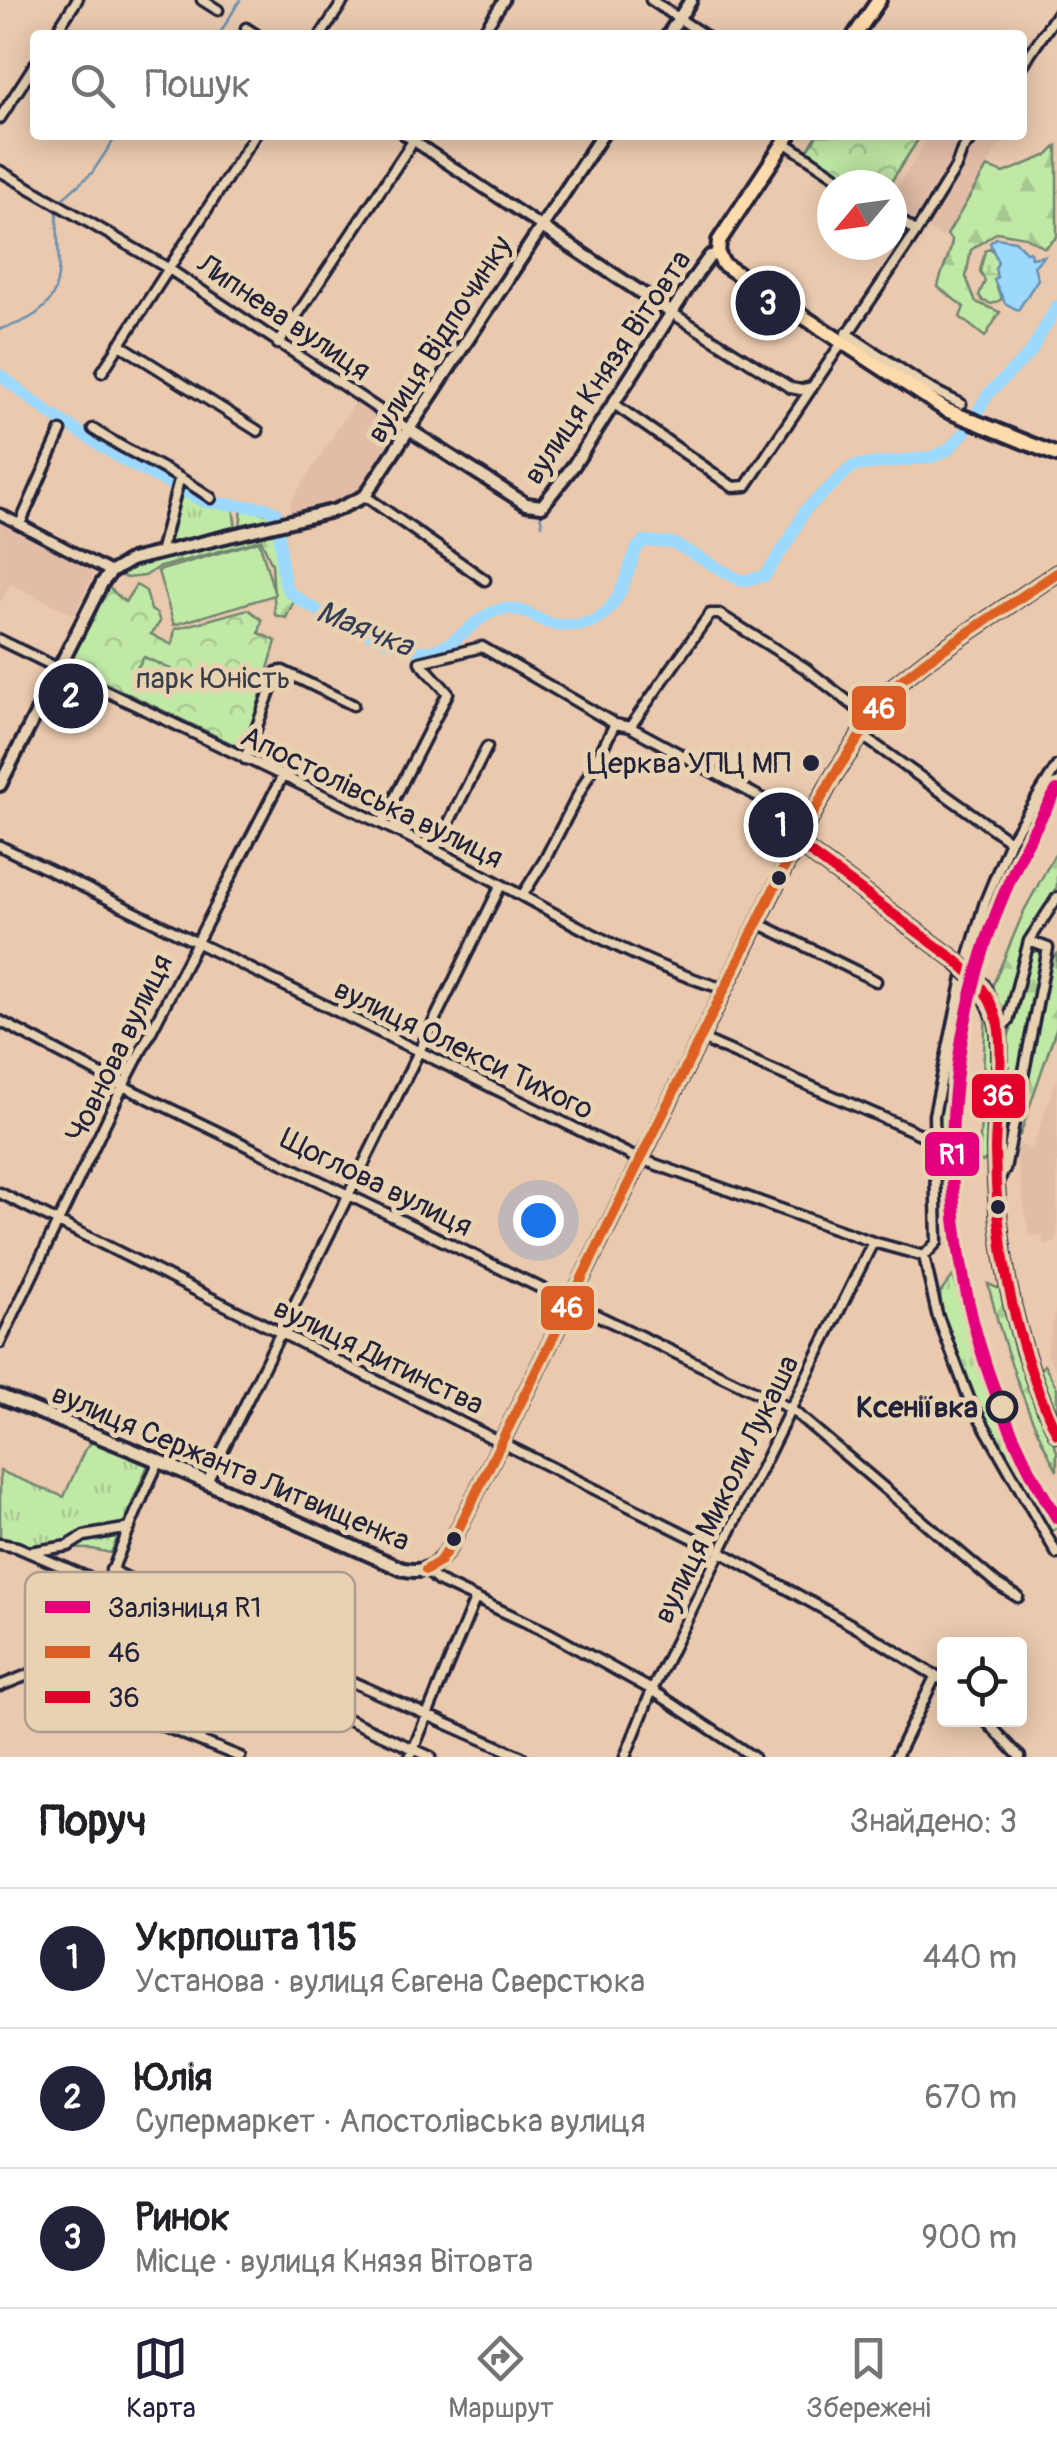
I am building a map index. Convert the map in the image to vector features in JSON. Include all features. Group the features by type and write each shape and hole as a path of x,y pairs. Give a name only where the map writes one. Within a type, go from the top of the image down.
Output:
{"main road":[{"path":"859,30 879,0"},
{"name":"вулиця Князя Вітовта","path":"786,140 719,241 718,254 732,270 987,427 1057,455"},
{"path":"426,1570 445,1555 806,824 860,734 907,674 1057,572"},
{"path":"797,843 954,958 982,986 998,1024 996,1185 1014,1316 1057,1434"},
{"name":"вулиця Сержанта Литвищенка","path":"0,1396 159,1461 402,1569 426,1570"}],"street":[{"path":"57,30 76,0"},
{"path":"202,0 218,10"},
{"path":"324,30 344,0"},
{"path":"485,30 504,0"},
{"path":"651,0 696,30"},
{"path":"671,30 691,0"},
{"path":"1027,59 1057,14"},
{"path":"0,118 30,72"},
{"path":"102,372 251,140"},
{"path":"278,344 409,140"},
{"path":"415,140 791,388 811,387"},
{"name":"вулиця Відпочинку","path":"365,496 599,140"},
{"path":"790,140 829,170"},
{"path":"614,404 719,478 740,489 746,486 916,232 970,140"},
{"name":"Липнева вулиця","path":"0,171 166,267 408,429 514,497 537,507"},
{"path":"907,225 916,232"},
{"name":"вулиця Князя Вітовта","path":"537,507 548,501 710,256 718,254"},
{"path":"120,344 258,431"},
{"path":"93,429 177,486 191,484 211,498"},
{"path":"20,524 61,431"},
{"path":"160,553 177,486"},
{"path":"0,785 80,623 111,572 131,560 336,510 365,496 485,580"},
{"path":"0,514 111,572"},
{"path":"630,726 710,614 719,614 805,668 871,719"},
{"name":"Апостолівська вулиця","path":"0,640 436,850 658,965 694,981 726,989"},
{"path":"382,824 448,693 420,662 482,647 615,724 630,726 806,824"},
{"path":"246,759 278,672 353,705"},
{"path":"522,896 615,724"},
{"path":"860,734 1010,841"},
{"path":"436,850 487,747"},
{"path":"1057,766 1010,841 985,902 964,973 934,1114 936,1242 924,1256 932,1296 961,1381 1057,1554"},
{"name":"Човнова вулиця","path":"0,1343 124,1086 282,775"},
{"name":"вулиця Олекси Тихого","path":"0,846 641,1160 873,1242 924,1256"},
{"path":"207,1482 500,885"},
{"path":"998,1024 1008,1022 1029,941 1057,898"},
{"path":"758,923 876,982"},
{"path":"996,1185 1005,1169 1052,949 1029,941"},
{"name":"Щоглова вулиця","path":"0,1021 124,1086 791,1409 982,1572 1018,1597"},
{"path":"702,1039 932,1139"},
{"name":"вулиця Дитинства","path":"0,1193 721,1552 936,1674"},
{"name":"вулиця Миколи Лукаша","path":"625,1757 652,1690 873,1242"},
{"path":"114,1572 110,1570 159,1461"},
{"path":"29,1552 68,1546 84,1536 130,1528"},
{"path":"0,1544 74,1572"},
{"name":"вулиця Сержанта Литвищенка","path":"426,1570 438,1581 549,1634 652,1690 753,1757"},
{"path":"412,1753 475,1598"},
{"path":"896,1757 936,1674"},
{"path":"0,1686 25,1676"},
{"path":"355,1682 522,1757"},
{"path":"355,1726 412,1753 431,1757"},
{"path":"992,1727 1020,1757"},
{"path":"178,1732 240,1757"}],"shaded area":[{"path":"928,140 947,140 966,151 973,140 1002,140 943,238 907,215 907,172"},
{"path":"356,401 397,428 356,494 319,512 289,518 291,501"},
{"path":"0,518 97,566 74,615 10,584 0,603"},
{"path":"1057,1078 1057,1242 1044,1245 1041,1234 1029,1236 1015,1148 1019,1144 1032,1149"},
{"path":"1057,1303 1057,1371 1047,1354"}],"green space":[{"path":"814,140 918,140 899,170 833,170 806,153"},
{"path":"1057,146 1057,237 1045,248 1025,237 997,232 971,250 966,277 976,302 1000,312 985,337 960,317 964,307 938,287 952,241 947,235 987,167 1004,173 1048,155"},
{"path":"990,248 998,257 996,286 1002,299 992,304 979,295 985,281 980,271 985,251"},
{"path":"181,494 201,505 233,507 236,529 166,546"},
{"path":"242,507 271,515 272,522 240,528"},
{"path":"274,531 293,603 286,618 275,615 272,564 261,540 157,568 145,576 126,578 118,573 133,563"},
{"path":"259,541 275,595 174,625 158,571"},
{"name":"парк Юність","path":"105,584 125,602 136,585 146,591 151,610 160,622 151,634 172,645 175,629 248,609 262,620 259,633 276,641 245,750 70,666 71,649"},
{"path":"144,657 175,671 169,684 146,673 142,681 132,676"},
{"path":"1057,850 1057,887 1023,945 1004,1015 992,987 1024,911"},
{"path":"1041,950 999,1166 1006,1043 1028,959"},
{"path":"1057,954 1057,1026 1020,1135 1016,1131 1051,959"},
{"path":"966,976 970,981 950,1088 951,1054"},
{"path":"986,1010 996,1062 987,1158 983,1162 979,1160"},
{"path":"947,1071 947,1154 937,1146"},
{"path":"953,1276 992,1407 1020,1468 1057,1528 1048,1534 955,1355 940,1293"},
{"path":"988,1284 1000,1289 1016,1355 1057,1451 1057,1471 1016,1380"},
{"path":"1044,1365 1057,1388 1057,1418 1038,1371"},
{"path":"92,1442 148,1465 111,1553 92,1549 0,1548 0,1471 64,1497 84,1451"}],"water":[{"path":"996,238 1015,241 1026,252 1030,251 1031,258 1044,256 1034,266 1038,279 1018,310 1005,303 994,280 998,263 990,243"}],"waterway":[{"name":"Маячка","path":"222,30 240,0"},
{"name":"Маячка","path":"61,200 92,173 114,140"},
{"path":"0,329 24,321 51,299 58,269 57,209"},
{"name":"Маячка","path":"0,375 48,412 123,460 205,502 266,508 276,513 284,579 295,596 379,638 431,651 502,609 519,610 553,624 576,625 601,617 617,598 637,548 644,541 673,543 742,581 765,576 805,510 853,466 932,457 948,450 969,427 988,394 1030,353 1057,306"},
{"path":"540,512 542,525"}],"rail line":[{"name":"R1","path":"1057,790 1011,877 978,968 959,1060 952,1154 959,1248 978,1340 1011,1431 1057,1518"}],"transit line":[{"name":"46","path":"426,1570 439,1562 450,1546 792,852 834,775 894,686 1057,573"},
{"name":"36","path":"797,843 954,959 975,979 990,1002 997,1020 1000,1050 995,1151 1004,1260 1019,1332 1057,1434"}],"place":[{"name":"Ринок","path":"768,303"},
{"name":"Юлія","path":"71,696"},
{"name":"Церква УПЦ МП","path":"811,763"},
{"name":"Укрпошта 115","path":"781,825"},
{"name":"Ксеніївка","path":"1002,1407"}]}
